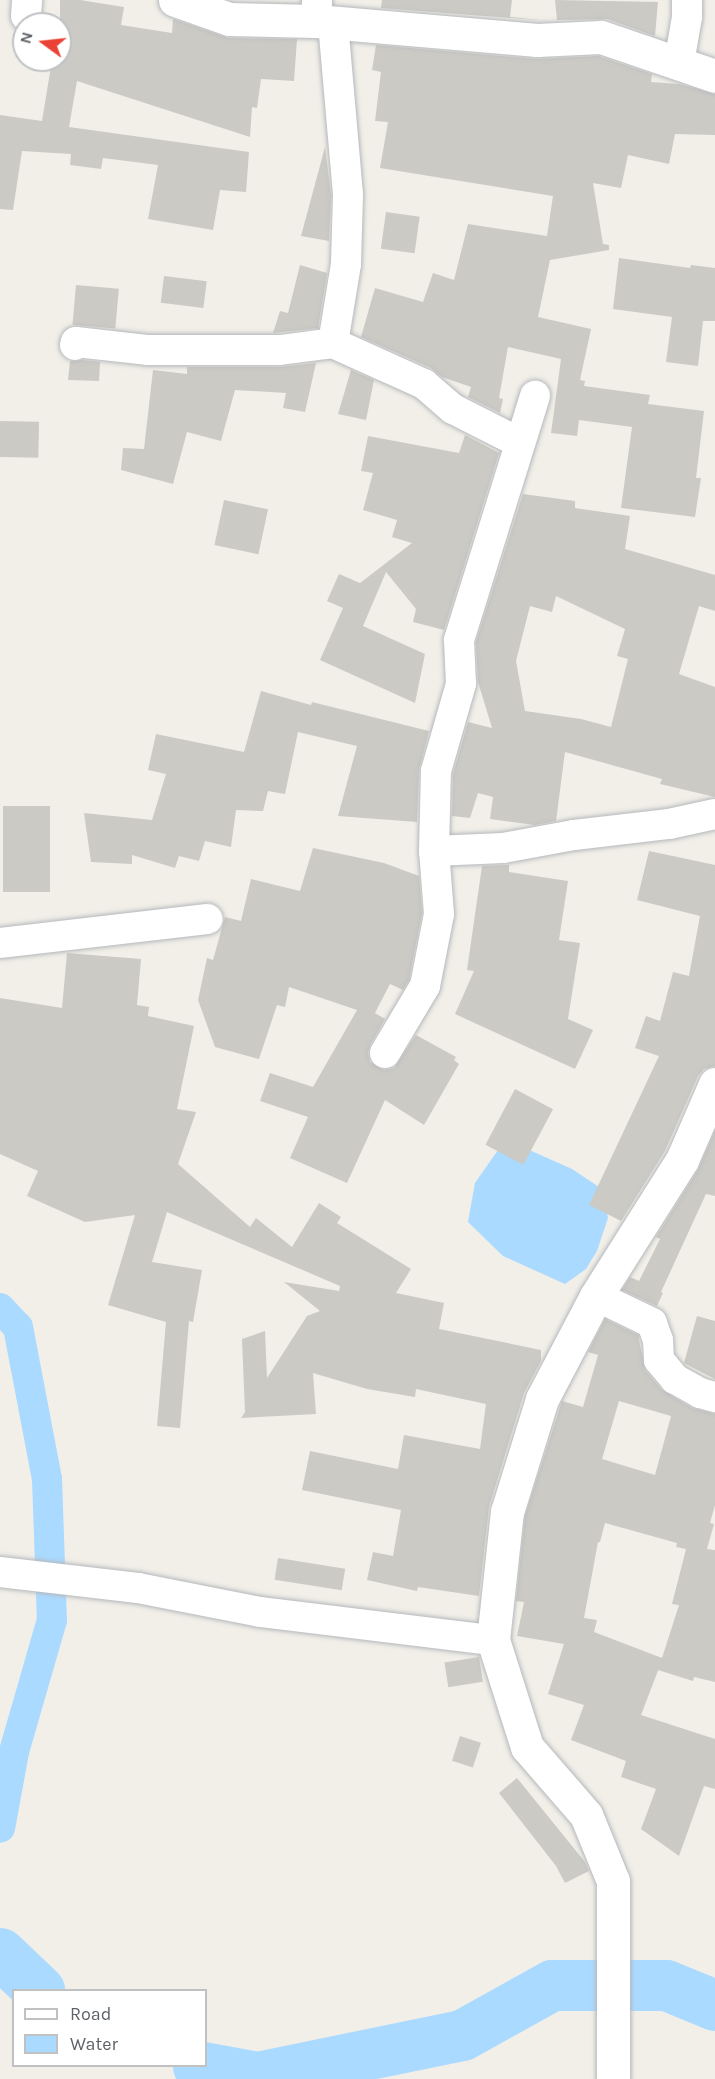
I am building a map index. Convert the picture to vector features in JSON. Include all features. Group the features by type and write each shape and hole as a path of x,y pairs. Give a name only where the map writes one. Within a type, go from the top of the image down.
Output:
{"street":[{"path":"175,0 229,19 322,15 537,40 601,37 715,76"},
{"path":"679,63 687,17 687,0"},
{"path":"322,15 348,195 346,264 333,343"},
{"path":"75,345 76,342 147,350 280,350 333,343 424,384 453,409 520,443"},
{"path":"385,1053 425,986 439,914 434,851 436,771 461,684 459,640 535,396"},
{"path":"434,851 503,848 715,814"},
{"path":"0,943 208,919"},
{"path":"614,2079 614,1881 586,1815 527,1747 493,1640 507,1512 542,1399 596,1296 682,1160 713,1096"},
{"path":"596,1296 652,1323 658,1340 659,1360 675,1379 700,1393 715,1397"},
{"path":"0,1572 138,1587 260,1612 493,1640"}],"water":[{"path":"527,1149 572,1169 602,1189 608,1218 597,1251 586,1269 565,1284 503,1256 468,1222 475,1183 498,1150"}],"building":[{"path":"60,0 80,0 124,7 121,25 172,33 173,19 228,38 297,39 294,81 261,79 257,108 252,107 250,137 77,81 69,127 249,152 246,192 220,190 213,230 148,219 158,165 103,158 101,169 70,165 71,154 22,151 13,210 0,209 0,115 42,121 50,72 72,72 72,12 60,12"},
{"path":"382,0 512,0 510,17 550,21 381,8"},
{"path":"555,0 658,2 655,36 607,19 557,20"},
{"path":"376,45 536,59 598,56 652,74 651,82 679,84 715,94 715,135 675,134 669,164 628,155 621,188 593,183 603,244 609,245 609,250 550,260 538,317 591,329 580,380 585,381 584,386 650,395 648,404 704,411 696,478 701,478 695,517 621,508 632,427 579,420 577,436 551,433 561,359 508,347 499,398 503,399 500,413 468,397 471,387 442,377 431,368 361,337 375,288 423,302 433,273 454,280 468,224 547,236 553,196 380,168 388,122 375,121 381,72 372,70"},
{"path":"325,147 331,195 329,241 301,236"},
{"path":"386,212 420,217 415,253 381,249"},
{"path":"619,258 690,268 691,265 715,268 715,321 703,321 698,366 666,362 672,317 613,309"},
{"path":"300,265 327,273 318,328 273,333 280,311 288,313"},
{"path":"164,276 207,281 203,308 161,303"},
{"path":"76,285 119,289 115,329 73,325"},
{"path":"70,361 100,362 99,381 68,380"},
{"path":"316,363 305,412 283,408 286,393 235,390 221,441 187,432 173,484 121,470 123,448 144,449 153,370 187,374 187,367 280,367"},
{"path":"351,370 374,380 366,420 338,414"},
{"path":"0,421 39,422 38,458 0,457"},
{"path":"465,435 499,453 444,630 413,622 416,609 386,572 363,626 425,654 415,703 320,660 343,608 327,601 339,574 360,583 412,543 392,537 397,520 363,510 373,473 361,471 368,436 459,453"},
{"path":"523,494 575,501 575,508 630,516 625,549 715,575 715,611 699,606 679,674 715,687 715,797 660,784 662,779 565,752 556,821 535,825 490,819 493,797 478,793 470,818 452,816 453,774 468,722 492,728 478,682 476,642","holes":["556,596 625,629 617,656 628,659 611,727 581,719 525,711 516,661 530,606 552,612"]},
{"path":"224,500 268,509 258,554 214,545"},
{"path":"261,691 311,705 312,702 429,731 419,770 417,822 338,816 357,746 298,732 285,794 268,791 263,811 236,810 231,847 205,841 199,861 179,856 175,868 132,855 132,864 91,862 84,813 152,820 166,774 148,770 156,734 244,752"},
{"path":"3,806 50,806 50,892 3,892"},
{"path":"313,848 384,863 419,876 422,913 409,980 403,990 390,984 375,1013 385,1019 370,1045 368,1053 370,1062 384,1070 394,1068 416,1035 456,1057 454,1060 459,1064 424,1125 385,1100 347,1183 290,1158 308,1117 260,1101 270,1073 313,1087 357,1010 289,987 285,1007 277,1005 259,1059 215,1047 198,1000 207,958 213,960 225,917 241,921 251,879 300,891"},
{"path":"649,851 715,865 715,1066 704,1069 698,1076 665,1151 621,1221 589,1205 659,1056 635,1048 646,1016 660,1021 673,972 689,976 700,916 637,900"},
{"path":"509,865 509,872 568,881 559,940 580,943 568,1019 593,1030 575,1069 455,1014 474,971 467,970 482,866"},
{"path":"67,953 141,959 137,1005 149,1007 148,1016 194,1026 177,1109 196,1112 178,1164 250,1227 256,1218 292,1247 319,1203 341,1217 337,1223 411,1269 396,1293 444,1303 439,1329 541,1350 541,1361 524,1393 489,1507 479,1596 418,1587 417,1591 367,1580 373,1552 393,1556 401,1510 302,1490 310,1451 398,1469 404,1435 480,1449 486,1404 416,1389 415,1397 367,1389 313,1373 316,1414 241,1418 245,1412 242,1339 265,1331 267,1378 307,1316 320,1311 284,1282 339,1291 340,1286 167,1212 152,1262 202,1270 193,1322 189,1321 180,1428 157,1426 166,1322 108,1305 135,1215 85,1222 27,1196 38,1171 0,1154 0,998 62,1008"},
{"path":"515,1089 553,1109 523,1165 485,1145"},
{"path":"715,1131 715,1196 706,1194 661,1292 663,1293 657,1306 622,1290 630,1277 639,1281 660,1239 656,1237 698,1170"},
{"path":"697,1316 715,1321 715,1379 684,1363"},
{"path":"605,1319 638,1335 645,1370 662,1390 692,1408 715,1414 715,1505 710,1523 714,1524 707,1549 715,1550 715,1682 694,1677 693,1681 658,1670 641,1715 715,1739 715,1789 704,1786 679,1856 641,1829 656,1789 621,1777 626,1761 571,1740 584,1705 548,1694 564,1644 517,1636 524,1602 516,1601 525,1516 562,1401 583,1407 598,1355 588,1352","holes":["619,1401 671,1416 655,1475 602,1459","605,1523 677,1543 676,1547 686,1549 672,1604 679,1605 662,1658 594,1632 597,1620 584,1618 598,1542 600,1542"]},
{"path":"278,1558 345,1569 342,1590 275,1580"},
{"path":"479,1657 483,1682 448,1687 444,1662"},
{"path":"460,1736 481,1743 473,1768 452,1761"},
{"path":"517,1778 585,1862 589,1871 565,1883 556,1866 499,1793"}],"waterway":[{"path":"0,1308 18,1327 47,1479 52,1620 14,1752 0,1828"},
{"path":"0,1953 38,1989"},
{"path":"203,2067 257,2077 462,2035 552,1985 666,1985 715,2005"}]}
